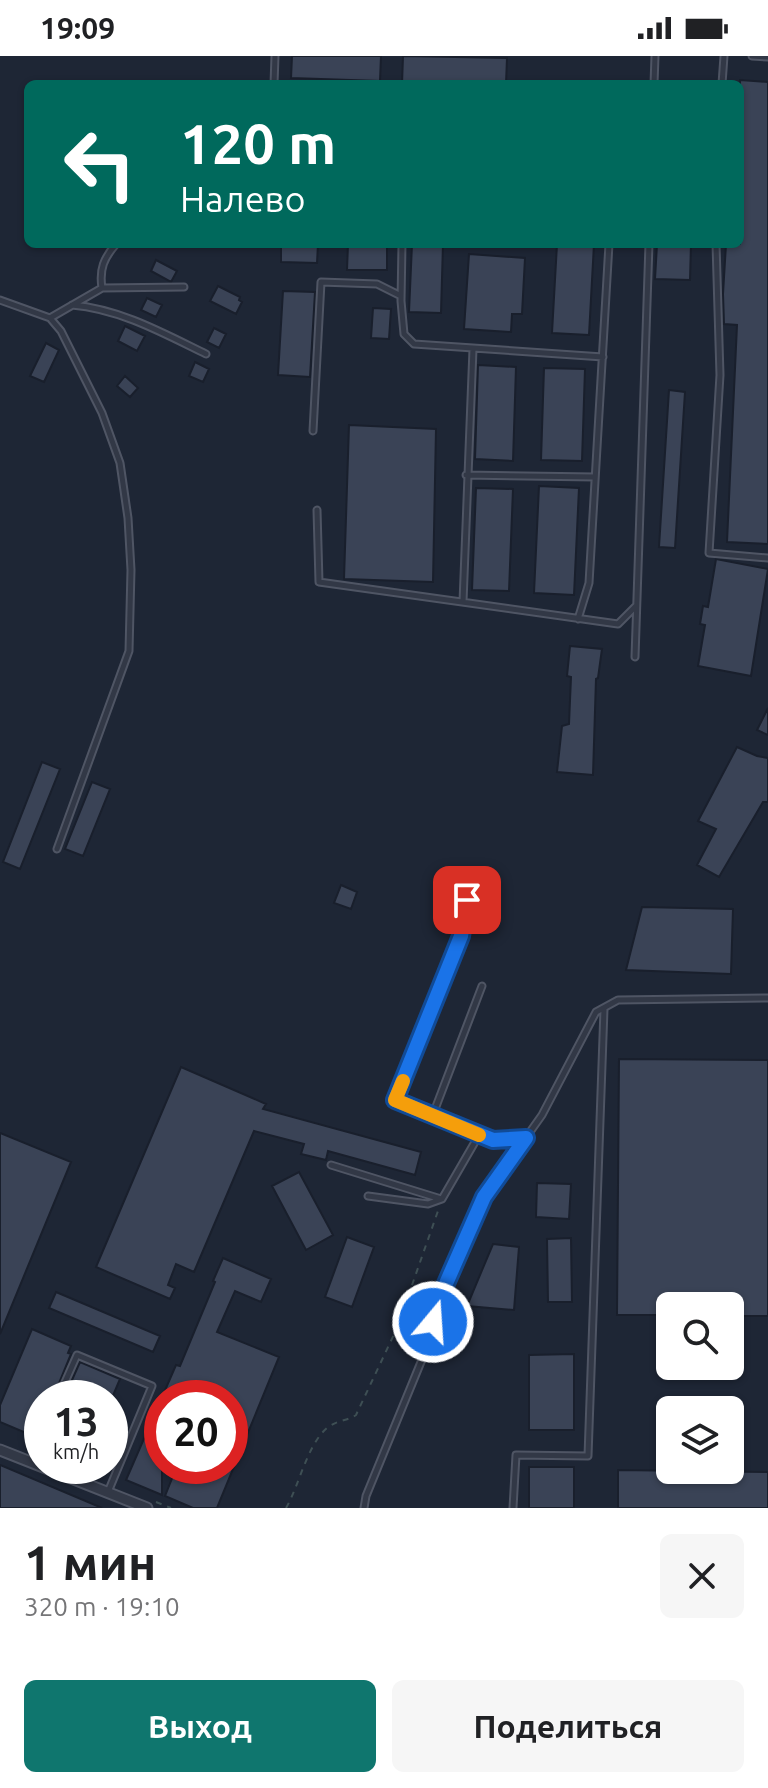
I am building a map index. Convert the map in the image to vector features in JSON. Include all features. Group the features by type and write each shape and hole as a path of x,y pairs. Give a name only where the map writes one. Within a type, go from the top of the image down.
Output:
{"street":[{"path":"0,1450 147,1508"}],"lane":[{"path":"274,80 275,56"},
{"path":"654,80 655,56"},
{"path":"722,80 724,56"},
{"path":"752,56 768,57"},
{"path":"102,288 99,274 113,248"},
{"path":"402,248 404,334 414,344 603,357"},
{"path":"578,619 589,583 609,248"},
{"path":"635,657 649,248"},
{"path":"716,248 720,375 709,553 768,558"},
{"path":"313,431 321,282 377,284 401,296"},
{"path":"50,318 102,288 184,287"},
{"path":"0,300 50,318 61,331 102,413 120,463 128,518 131,570 129,651 57,849"},
{"path":"72,305 94,307 146,324 206,354"},
{"path":"463,602 473,349"},
{"path":"466,475 595,477"},
{"path":"317,510 319,582 618,624 636,605"},
{"path":"467,900 461,936 395,1100 479,1135 497,1140 526,1138"},
{"path":"432,1117 482,986"},
{"path":"364,1508 366,1496 430,1340 442,1290 484,1197 542,1115 596,1012 618,1000 768,998"},
{"path":"513,1508 516,1455 588,1456 604,1008"},
{"path":"368,1196 428,1204 442,1199 479,1135"},
{"path":"331,1165 442,1199"},
{"path":"66,1380 77,1355 152,1386 128,1444"},
{"path":"108,1492 111,1484"}],"path":[{"path":"286,1508 325,1430 338,1421 349,1420 356,1415 397,1328 442,1199"}],"building":[{"path":"292,56 381,56 380,80 291,78"},
{"path":"403,56 507,58 506,80 402,80"},
{"path":"744,80 768,82 768,544 727,542 737,325 724,324 726,248 744,248"},
{"path":"281,248 318,248 317,263 281,262"},
{"path":"348,248 387,248 387,270 347,270"},
{"path":"412,248 443,248 441,313 409,312"},
{"path":"557,248 594,248 589,335 552,333"},
{"path":"657,248 691,248 690,280 655,279"},
{"path":"469,254 525,258 522,314 512,314 511,332 464,329"},
{"path":"156,260 177,271 171,282 151,271"},
{"path":"218,286 240,297 242,302 236,314 210,301"},
{"path":"283,291 315,292 310,377 278,375"},
{"path":"147,298 162,305 156,317 141,310"},
{"path":"373,308 391,309 389,339 371,338"},
{"path":"125,326 145,336 137,351 118,341"},
{"path":"214,328 226,334 219,348 207,342"},
{"path":"46,343 59,350 44,382 30,376"},
{"path":"195,362 209,369 203,382 189,376"},
{"path":"478,365 516,367 513,461 475,459"},
{"path":"544,368 585,369 582,461 541,460"},
{"path":"125,376 138,388 130,397 117,386"},
{"path":"669,390 685,392 675,548 659,547"},
{"path":"349,425 436,429 433,582 344,579"},
{"path":"539,486 579,488 574,595 534,593"},
{"path":"476,488 513,489 509,591 472,590"},
{"path":"716,559 768,569 751,676 698,666 705,625 700,624 703,606 708,607"},
{"path":"570,646 602,649 596,679 593,775 557,772 562,726 569,724 571,677 567,676"},
{"path":"768,708 768,735 757,730"},
{"path":"737,747 768,758 768,802 763,802 719,877 697,865 716,829 698,821"},
{"path":"42,762 60,769 20,869 3,862"},
{"path":"92,782 110,789 83,856 65,849"},
{"path":"341,885 357,892 351,909 334,903"},
{"path":"642,907 733,909 731,974 626,970"},
{"path":"619,1059 768,1060 768,1316 744,1316 744,1292 656,1292 656,1315 617,1315"},
{"path":"181,1067 266,1104 263,1109 421,1152 415,1175 328,1151 326,1160 301,1154 304,1144 254,1131 194,1272 176,1264 168,1285 175,1288 170,1299 96,1267"},
{"path":"0,1133 71,1162 0,1334"},
{"path":"299,1172 333,1235 306,1250 272,1186"},
{"path":"537,1183 571,1184 569,1219 536,1217"},
{"path":"347,1237 374,1247 352,1307 325,1297"},
{"path":"571,1238 572,1302 548,1302 547,1239"},
{"path":"493,1244 519,1247 514,1310 467,1306"},
{"path":"223,1258 271,1279 261,1302 235,1291 217,1332 279,1357 248,1432 248,1380 169,1380 176,1365 180,1366"},
{"path":"56,1292 160,1336 153,1352 49,1308"},
{"path":"32,1329 71,1346 60,1380 24,1380 24,1432 0,1422 0,1405"},
{"path":"574,1354 574,1430 529,1430 529,1355"},
{"path":"80,1362 120,1379 120,1380 72,1380"},
{"path":"144,1439 144,1484 162,1484 162,1495 128,1481"},
{"path":"0,1465 24,1475 24,1484 45,1484 102,1508 0,1508"},
{"path":"529,1467 574,1467 574,1508 529,1508"},
{"path":"618,1470 656,1471 656,1484 744,1484 744,1472 768,1472 768,1508 618,1508"},
{"path":"170,1484 227,1484 217,1508 193,1508 165,1496"}],"slow traffic":[{"path":"403,1081 395,1100 479,1135"}],"route":[{"path":"433,1322 437,1304 484,1197 526,1138 493,1140 395,1100 461,936 467,900"}]}
